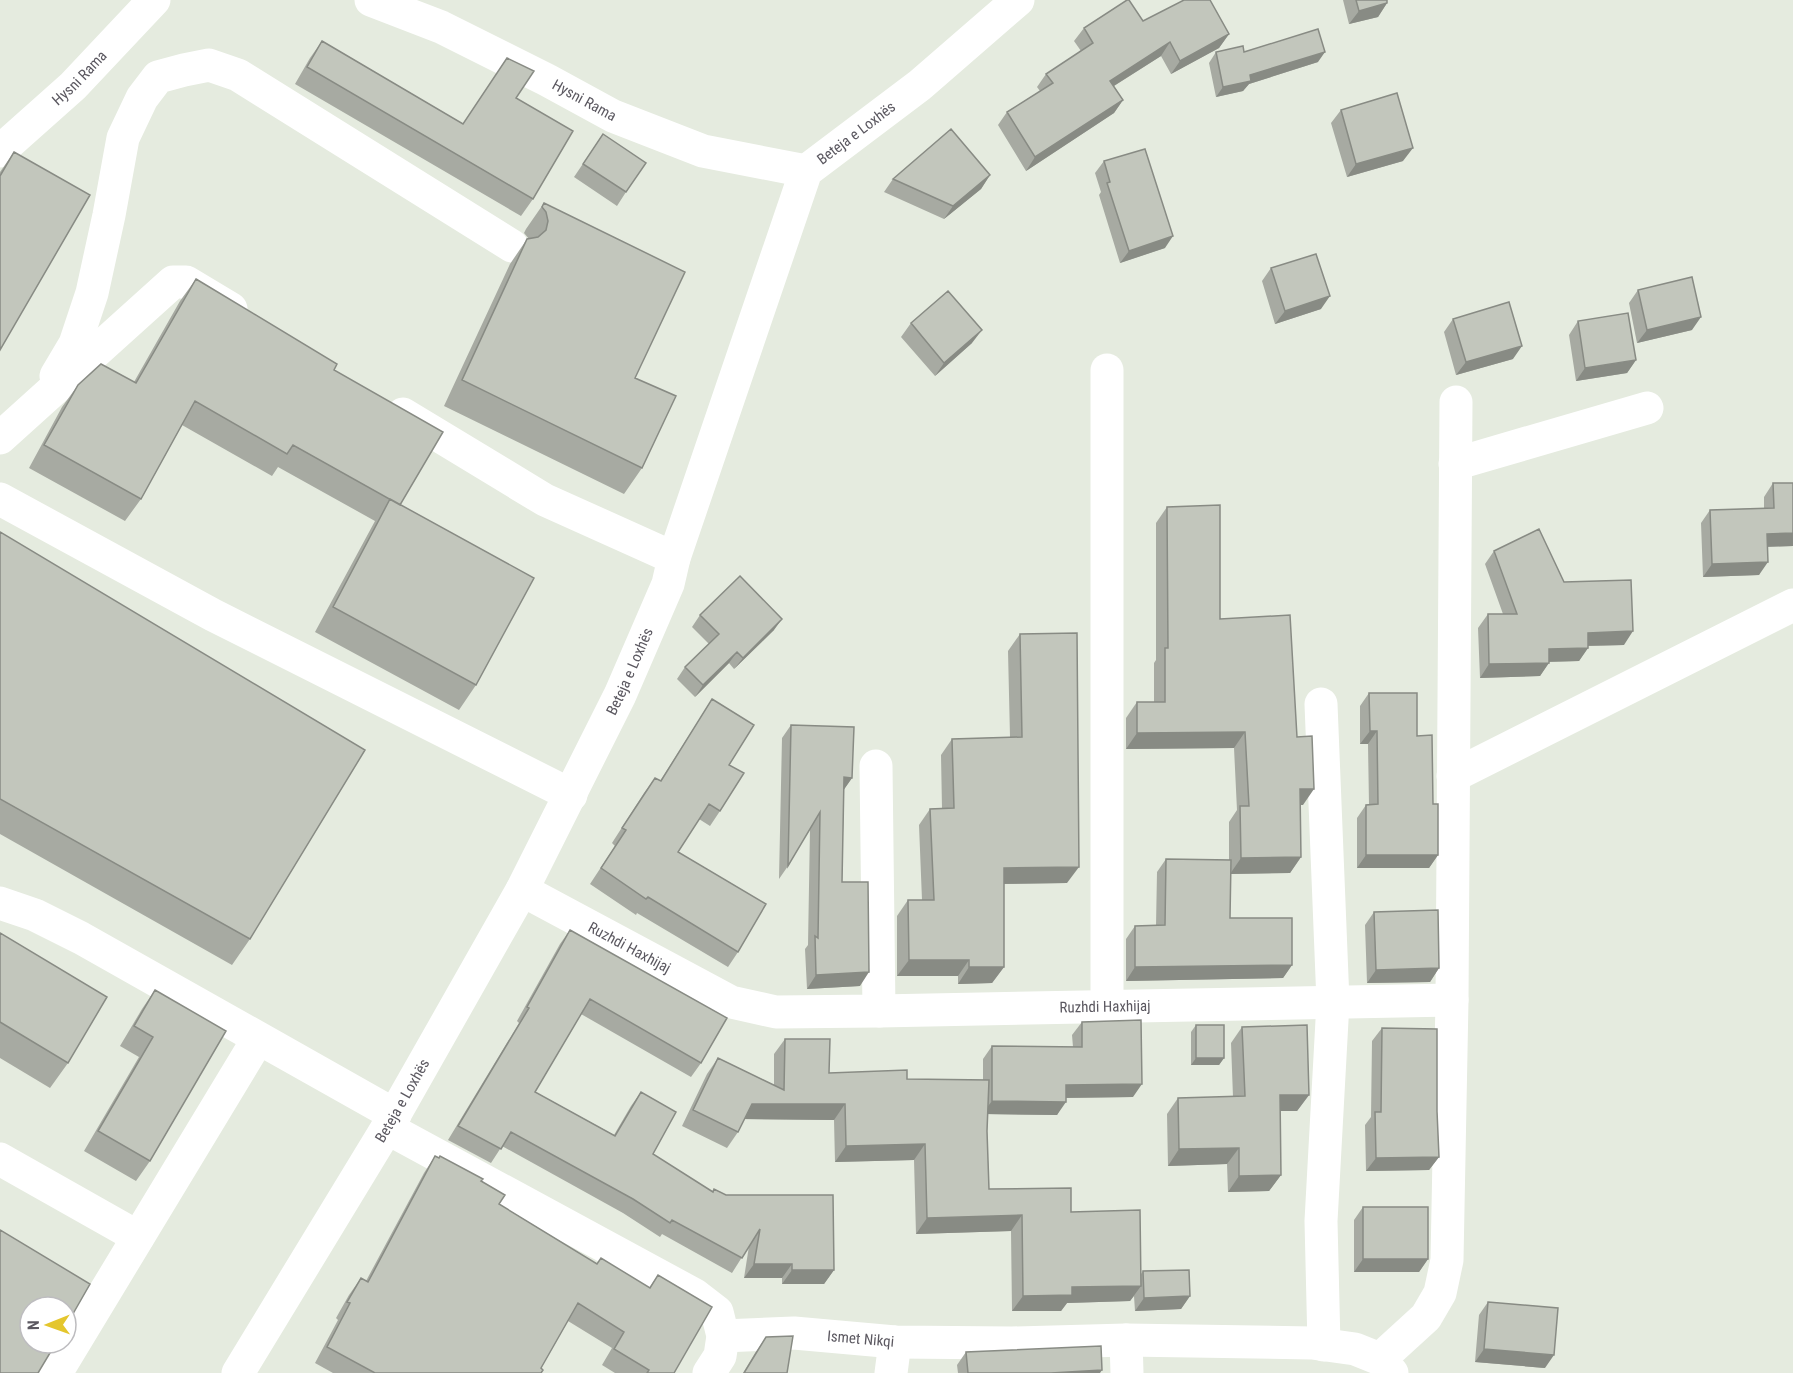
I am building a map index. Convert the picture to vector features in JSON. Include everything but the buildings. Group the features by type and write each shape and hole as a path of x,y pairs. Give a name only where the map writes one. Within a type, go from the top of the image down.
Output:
{"street":[{"name":"Hysni Rama","path":"0,151 73,86 154,0"},
{"name":"Hysni Rama","path":"371,0 441,27 613,116 703,151 806,171"},
{"name":"Beteja e Loxhës","path":"253,1367 522,890 620,695 668,584 674,558 806,171 920,85 1018,0"},
{"path":"45,396 75,344 92,293 123,138 142,98 158,77 209,65 238,75 512,246"},
{"path":"0,438 173,282 186,282 258,326"},
{"path":"1107,370 1107,1007"},
{"path":"381,400 545,500 674,558"},
{"path":"1386,1366 1426,1317 1440,1293 1447,1260 1452,1000 1456,402"},
{"path":"1455,464 1647,408"},
{"path":"0,498 213,615 571,795"},
{"path":"1452,776 1793,605"},
{"path":"1321,704 1333,1002 1321,1221 1324,1345"},
{"path":"876,766 879,1011"},
{"name":"Ruzhdi Haxhijaj","path":"522,890 731,1002 776,1012 1452,1000"},
{"path":"0,903 35,915 81,938 258,1039 391,1121 695,1295 717,1312 723,1336 720,1356 709,1373"},
{"path":"56,1373 258,1039"},
{"path":"0,1159 138,1237"},
{"name":"Ismet Nikqi","path":"723,1336 794,1333 893,1357 1012,1343 1126,1340 1324,1345 1355,1349 1386,1366"},
{"path":"1126,1340 1126,1373"}]}
